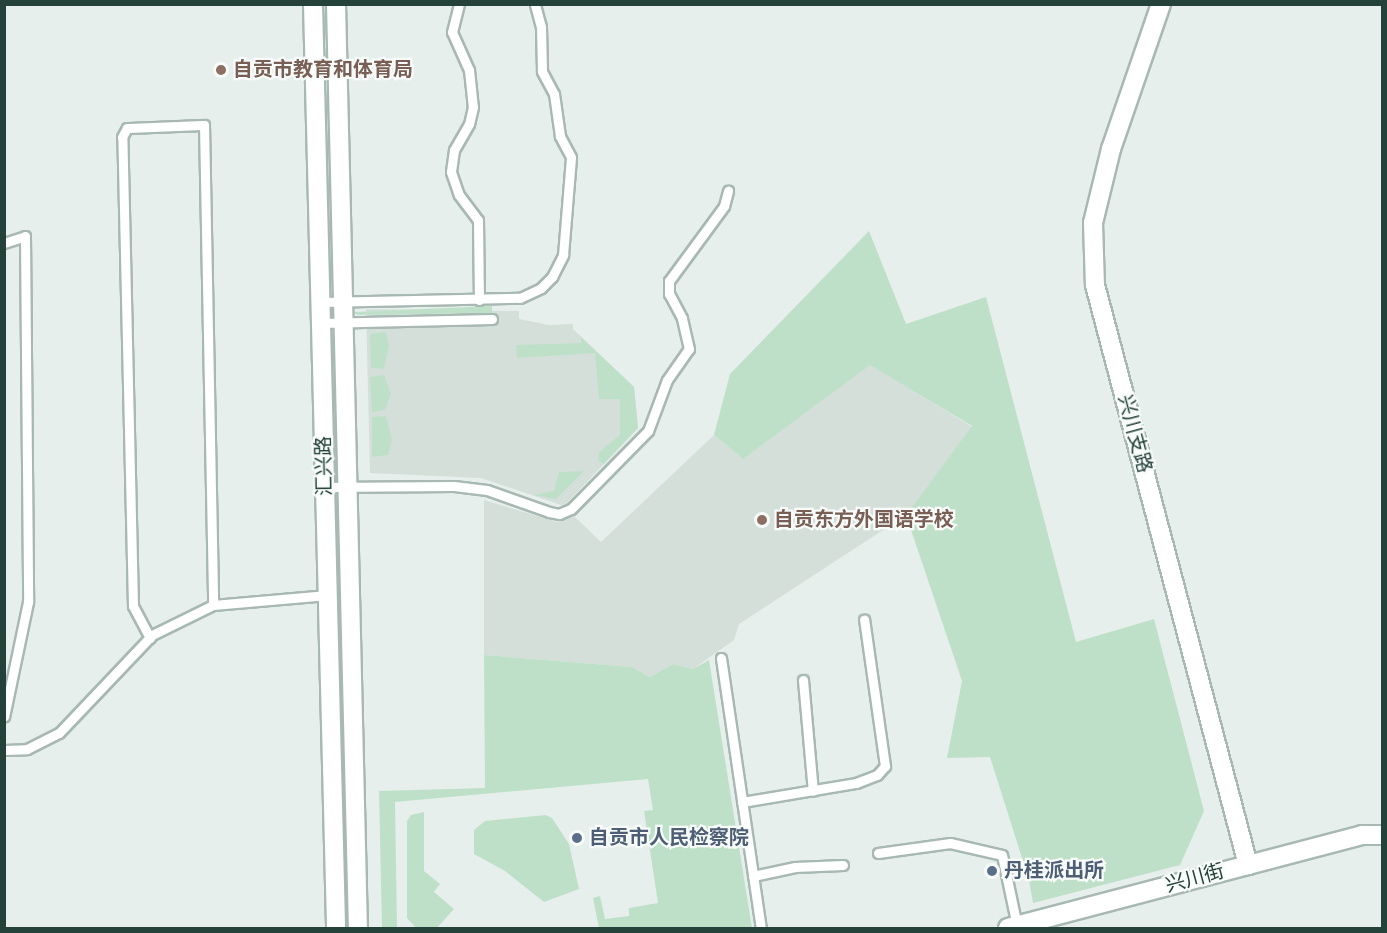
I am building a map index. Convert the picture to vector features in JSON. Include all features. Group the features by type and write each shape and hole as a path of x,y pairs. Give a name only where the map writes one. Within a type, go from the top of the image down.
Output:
{"main road":[{"name":"汇兴路","path":"313,4 336,928"},
{"path":"336,4 358,928"},
{"name":"兴川支路","path":"1161,4 1108,160 1094,223 1095,285 1248,865"},
{"name":"兴川街","path":"1013,927 1362,835 1383,835"}],"lane":[{"path":"459,4 452,32 469,70 473,107 469,124 454,150 451,172 459,195 478,220 479,300"},
{"path":"321,302 520,298 541,288 552,277 563,255 571,157 560,136 554,94 542,71 541,27 535,4"},
{"path":"150,638 133,606 122,137 127,128 204,125 213,605"},
{"path":"325,488 347,486 470,487 503,495 549,512 559,514 571,509 648,431 667,380 689,349 682,318 669,294 669,281 724,206 728,191"},
{"path":"4,243 25,236 28,602 4,717"},
{"path":"321,323 492,319"},
{"path":"4,750 27,749 59,733 150,638 213,605 328,595"},
{"path":"742,802 856,783 877,775 885,766 864,619"},
{"path":"721,658 761,928"},
{"path":"803,680 813,791"},
{"path":"878,853 950,843 1002,855 1013,927"},
{"path":"753,876 795,867 843,865"}],"shaded area":[{"path":"366,309 519,311 519,319 549,325 573,324 573,329 634,387 638,428 564,506 481,478 370,473"},
{"name":"自贡东方外国语学校","path":"870,364 972,427 906,515 739,624 734,640 693,669 673,664 650,677 632,667 484,655 484,500 557,522 574,516 601,542 714,435 743,459"}],"green space":[{"path":"869,231 906,324 986,297 1076,642 1154,619 1204,811 1180,865 1033,903 1029,880 990,757 947,758 962,681 906,515 972,426 870,365 743,459 714,435 730,374"},
{"path":"492,306 492,313 357,315 354,312"},
{"path":"386,332 389,346 384,369 371,368 370,334"},
{"path":"581,337 634,387 638,428 604,464 598,460 599,452 620,435 620,399 599,399 595,353 517,358 516,345 581,343"},
{"path":"384,375 391,394 385,410 372,412 370,377"},
{"path":"386,416 392,440 388,455 372,457 372,417"},
{"path":"584,471 556,499 533,495 554,491 559,472"},
{"path":"484,655 632,667 650,677 673,664 693,669 709,660 752,928 599,928 593,898 600,896 605,919 629,916 629,908 658,903 644,811 653,810 648,779 395,802 397,928 382,928 379,791 485,788"},
{"path":"424,812 424,871 440,884 434,892 454,909 437,928 416,928 407,918 407,821 411,815"},
{"path":"546,815 552,818 569,844 579,889 544,902 505,871 474,854 474,830 485,821"}],"place":[{"name":"自贡市教育和体育局","path":"221,70"},
{"name":"自贡东方外国语学校","path":"762,520"},
{"name":"自贡市人民检察院","path":"577,838"},
{"name":"丹桂派出所","path":"992,871"}]}
